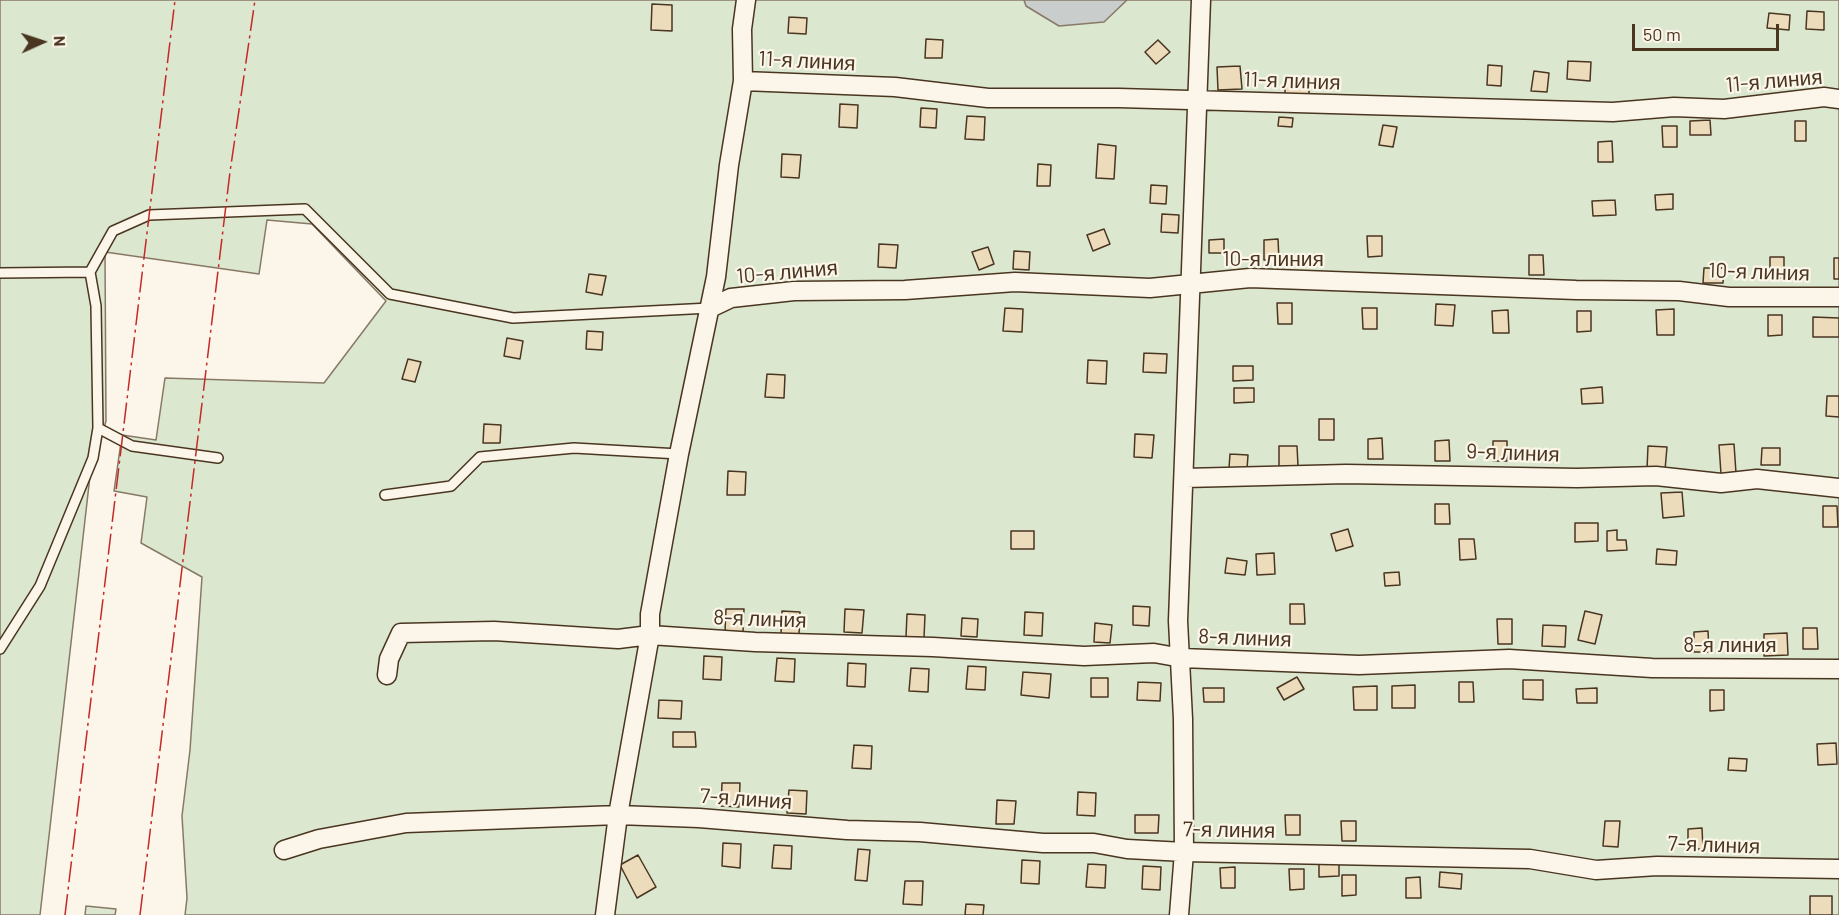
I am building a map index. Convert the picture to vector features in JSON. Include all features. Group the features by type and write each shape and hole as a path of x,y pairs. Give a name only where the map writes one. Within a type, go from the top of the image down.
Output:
{"street":[{"path":"605,915 618,814 650,635 650,614 679,454 710,308 743,81 742,29 746,0"},
{"path":"1179,915 1184,852 1182,658 1178,621 1201,0"},
{"name":"11-я линия","path":"743,81 895,87 988,98 1197,100 1613,112 1674,107 1724,109 1824,97 1839,99"},
{"name":"10-я линия","path":"710,308 731,298 794,291 906,290 1015,282 1150,288 1250,278 1576,290 1679,291 1729,297 1839,297"},
{"name":"9-я линия","path":"1185,478 1346,474 1576,478 1656,476 1721,483 1757,478 1839,488"},
{"name":"8-я линия","path":"387,675 389,659 401,633 494,631 618,639 650,635 1084,656 1154,653 1182,658 1359,665 1509,658 1652,668 1839,669"},
{"name":"7-я линия","path":"284,850 319,839 406,823 618,814 847,830 941,833 1043,843 1094,843 1127,849 1184,852 1530,859 1596,870 1657,866 1839,869"}],"lane":[{"path":"0,649 40,586 93,459 98,428 96,306 90,272 113,231 149,215 305,209 390,294 513,318 710,308"},
{"path":"0,273 90,272"},
{"path":"98,428 132,446 218,458"},
{"path":"385,495 451,486 480,457 574,448 679,454"}],"green space":[{"path":"0,0 1839,0 1839,915 185,915 187,898 182,816 190,750 202,577 141,543 147,497 114,491 122,435 156,440 165,378 324,383 386,301 312,224 267,220 259,274 105,252 106,421 90,476 40,915 0,915"},
{"path":"86,906 116,909 115,915 85,915"}],"shaded area":[{"path":"1024,0 1127,0 1104,22 1059,26 1026,6"}],"building":[{"path":"652,4 672,5 672,31 651,30"},
{"path":"1807,11 1824,12 1824,30 1806,29"},
{"path":"1769,13 1790,15 1789,30 1767,28"},
{"path":"789,17 807,18 806,34 788,33"},
{"path":"926,39 943,40 942,58 925,58"},
{"path":"1158,40 1170,52 1156,64 1145,52"},
{"path":"1568,61 1591,62 1590,81 1567,79"},
{"path":"1488,65 1502,66 1501,86 1487,85"},
{"path":"1240,66 1242,89 1218,90 1217,67"},
{"path":"1534,71 1549,73 1547,92 1531,91"},
{"path":"1285,81 1309,81 1309,96 1285,96"},
{"path":"840,104 858,105 857,128 839,127"},
{"path":"921,108 937,109 936,128 920,127"},
{"path":"967,116 985,117 984,140 965,139"},
{"path":"1279,117 1293,118 1292,127 1278,126"},
{"path":"1710,120 1711,135 1690,135 1690,121"},
{"path":"1795,121 1806,121 1806,141 1795,141"},
{"path":"1383,125 1397,127 1393,147 1379,145"},
{"path":"1662,126 1677,126 1677,147 1663,147"},
{"path":"1612,141 1613,162 1598,162 1598,142"},
{"path":"1098,144 1116,146 1114,179 1096,178"},
{"path":"782,154 801,155 799,178 781,177"},
{"path":"1038,164 1051,165 1050,186 1037,186"},
{"path":"1151,185 1167,186 1166,204 1150,203"},
{"path":"1673,194 1673,209 1656,210 1655,195"},
{"path":"1615,200 1616,215 1593,216 1592,201"},
{"path":"1162,214 1179,215 1178,233 1161,232"},
{"path":"1104,229 1110,244 1093,251 1087,235"},
{"path":"1367,236 1382,236 1382,256 1368,257"},
{"path":"1224,239 1224,253 1209,253 1209,240"},
{"path":"1278,239 1279,260 1264,260 1264,240"},
{"path":"879,244 898,245 896,268 878,267"},
{"path":"988,247 994,264 979,270 972,252"},
{"path":"1014,251 1030,252 1029,270 1013,269"},
{"path":"1529,255 1543,255 1544,275 1529,275"},
{"path":"1770,257 1784,257 1784,278 1770,278"},
{"path":"1834,258 1839,258 1839,279 1834,279"},
{"path":"1704,268 1724,268 1723,283 1703,283"},
{"path":"589,274 606,276 602,295 586,292"},
{"path":"1277,303 1292,303 1292,324 1278,324"},
{"path":"1436,304 1455,305 1453,326 1435,325"},
{"path":"1005,308 1023,309 1022,332 1003,331"},
{"path":"1362,308 1377,308 1377,329 1363,329"},
{"path":"1674,309 1674,335 1657,335 1656,310"},
{"path":"1508,310 1509,333 1493,333 1492,311"},
{"path":"1577,311 1591,311 1591,331 1577,332"},
{"path":"1768,315 1782,315 1782,335 1768,336"},
{"path":"1813,317 1839,318 1839,337 1813,337"},
{"path":"587,331 603,332 602,350 586,349"},
{"path":"507,338 523,341 520,359 504,356"},
{"path":"1144,353 1167,354 1166,373 1143,372"},
{"path":"408,359 421,362 415,382 402,379"},
{"path":"1088,360 1107,361 1106,384 1087,383"},
{"path":"1233,366 1253,366 1253,380 1233,381"},
{"path":"767,374 785,375 784,398 765,397"},
{"path":"1602,387 1603,403 1582,404 1581,389"},
{"path":"1234,388 1254,388 1254,402 1234,403"},
{"path":"1827,396 1839,396 1839,417 1826,416"},
{"path":"1319,419 1334,419 1334,440 1319,440"},
{"path":"484,424 501,425 500,443 483,443"},
{"path":"1135,434 1154,435 1152,458 1134,457"},
{"path":"1382,438 1383,459 1368,459 1368,439"},
{"path":"1449,440 1450,461 1435,461 1435,441"},
{"path":"1493,441 1507,441 1507,461 1493,461"},
{"path":"1734,444 1736,473 1721,474 1719,445"},
{"path":"1279,446 1297,446 1298,466 1279,467"},
{"path":"1648,446 1667,447 1665,470 1647,469"},
{"path":"1762,448 1780,448 1780,465 1761,465"},
{"path":"1230,454 1248,455 1247,469 1229,468"},
{"path":"728,471 746,472 745,495 727,495"},
{"path":"1682,492 1684,516 1663,518 1661,493"},
{"path":"1435,504 1449,504 1450,524 1435,524"},
{"path":"1823,506 1837,506 1838,527 1823,527"},
{"path":"1575,523 1598,523 1598,541 1575,542"},
{"path":"1348,529 1353,546 1336,551 1331,534"},
{"path":"1617,530 1617,540 1626,540 1627,550 1607,551 1607,531"},
{"path":"1011,531 1034,531 1034,549 1011,549"},
{"path":"1459,539 1474,539 1476,559 1460,560"},
{"path":"1657,549 1677,551 1676,565 1656,564"},
{"path":"1274,553 1275,574 1257,575 1256,554"},
{"path":"1227,558 1247,561 1245,575 1225,573"},
{"path":"1399,572 1400,585 1385,586 1384,573"},
{"path":"1290,604 1304,604 1305,624 1290,624"},
{"path":"1133,606 1150,607 1149,626 1133,625"},
{"path":"726,609 744,609 743,632 725,632"},
{"path":"845,609 864,610 862,633 844,632"},
{"path":"782,611 800,612 799,635 781,634"},
{"path":"1585,611 1602,615 1595,644 1578,640"},
{"path":"1025,612 1043,613 1042,636 1024,635"},
{"path":"907,614 925,615 924,638 906,637"},
{"path":"962,618 978,619 977,637 961,636"},
{"path":"1497,619 1512,619 1512,644 1498,644"},
{"path":"1095,623 1112,625 1110,643 1094,642"},
{"path":"1543,625 1566,626 1565,647 1542,646"},
{"path":"1803,628 1817,628 1818,649 1803,649"},
{"path":"1708,631 1709,652 1694,652 1694,632"},
{"path":"1787,633 1788,655 1764,656 1764,634"},
{"path":"704,656 722,657 721,680 703,679"},
{"path":"777,658 795,659 794,682 775,681"},
{"path":"848,663 866,664 865,687 847,686"},
{"path":"968,666 986,667 985,690 966,689"},
{"path":"911,668 929,669 928,692 909,691"},
{"path":"1023,672 1051,674 1049,698 1021,695"},
{"path":"1297,677 1304,689 1284,700 1277,688"},
{"path":"1091,678 1108,678 1108,697 1091,697"},
{"path":"1523,680 1543,680 1543,700 1523,699"},
{"path":"1138,682 1161,683 1160,701 1137,700"},
{"path":"1459,682 1473,682 1474,702 1459,702"},
{"path":"1415,685 1415,708 1392,708 1392,686"},
{"path":"1377,686 1377,710 1354,710 1353,687"},
{"path":"1203,688 1224,688 1224,702 1204,702"},
{"path":"1597,688 1597,703 1577,703 1576,689"},
{"path":"1710,690 1724,690 1724,710 1710,711"},
{"path":"659,700 682,701 681,719 658,718"},
{"path":"673,732 695,732 696,747 673,747"},
{"path":"1836,743 1837,764 1818,765 1817,744"},
{"path":"854,745 872,746 871,769 852,768"},
{"path":"1729,758 1747,759 1746,771 1728,770"},
{"path":"722,783 740,783 739,807 721,806"},
{"path":"789,790 807,791 806,814 787,813"},
{"path":"1078,792 1096,793 1095,816 1077,815"},
{"path":"997,800 1016,801 1014,824 996,824"},
{"path":"1135,815 1159,815 1158,833 1135,833"},
{"path":"1285,815 1300,815 1300,835 1286,835"},
{"path":"1341,821 1356,821 1356,841 1342,841"},
{"path":"1605,821 1620,821 1618,847 1603,846"},
{"path":"1702,828 1703,849 1688,849 1688,829"},
{"path":"723,843 741,844 740,868 722,866"},
{"path":"774,845 792,846 791,869 772,868"},
{"path":"858,849 870,850 867,881 855,880"},
{"path":"638,855 656,887 637,898 620,865"},
{"path":"1022,860 1040,861 1039,884 1021,883"},
{"path":"1319,862 1339,862 1339,876 1319,877"},
{"path":"1088,864 1106,865 1105,888 1086,887"},
{"path":"1143,866 1161,867 1160,890 1142,889"},
{"path":"1235,867 1235,888 1221,888 1220,868"},
{"path":"1289,869 1304,869 1304,889 1290,890"},
{"path":"1440,872 1462,874 1461,889 1439,887"},
{"path":"1342,875 1356,875 1356,895 1342,896"},
{"path":"1420,877 1421,898 1406,898 1406,878"},
{"path":"905,881 923,881 922,905 903,904"},
{"path":"1810,896 1832,896 1832,915 1810,915"},
{"path":"966,904 984,905 983,915 965,915"}],"power":[{"path":"65,915 175,0"},
{"path":"140,915 230,172 255,0"}]}
